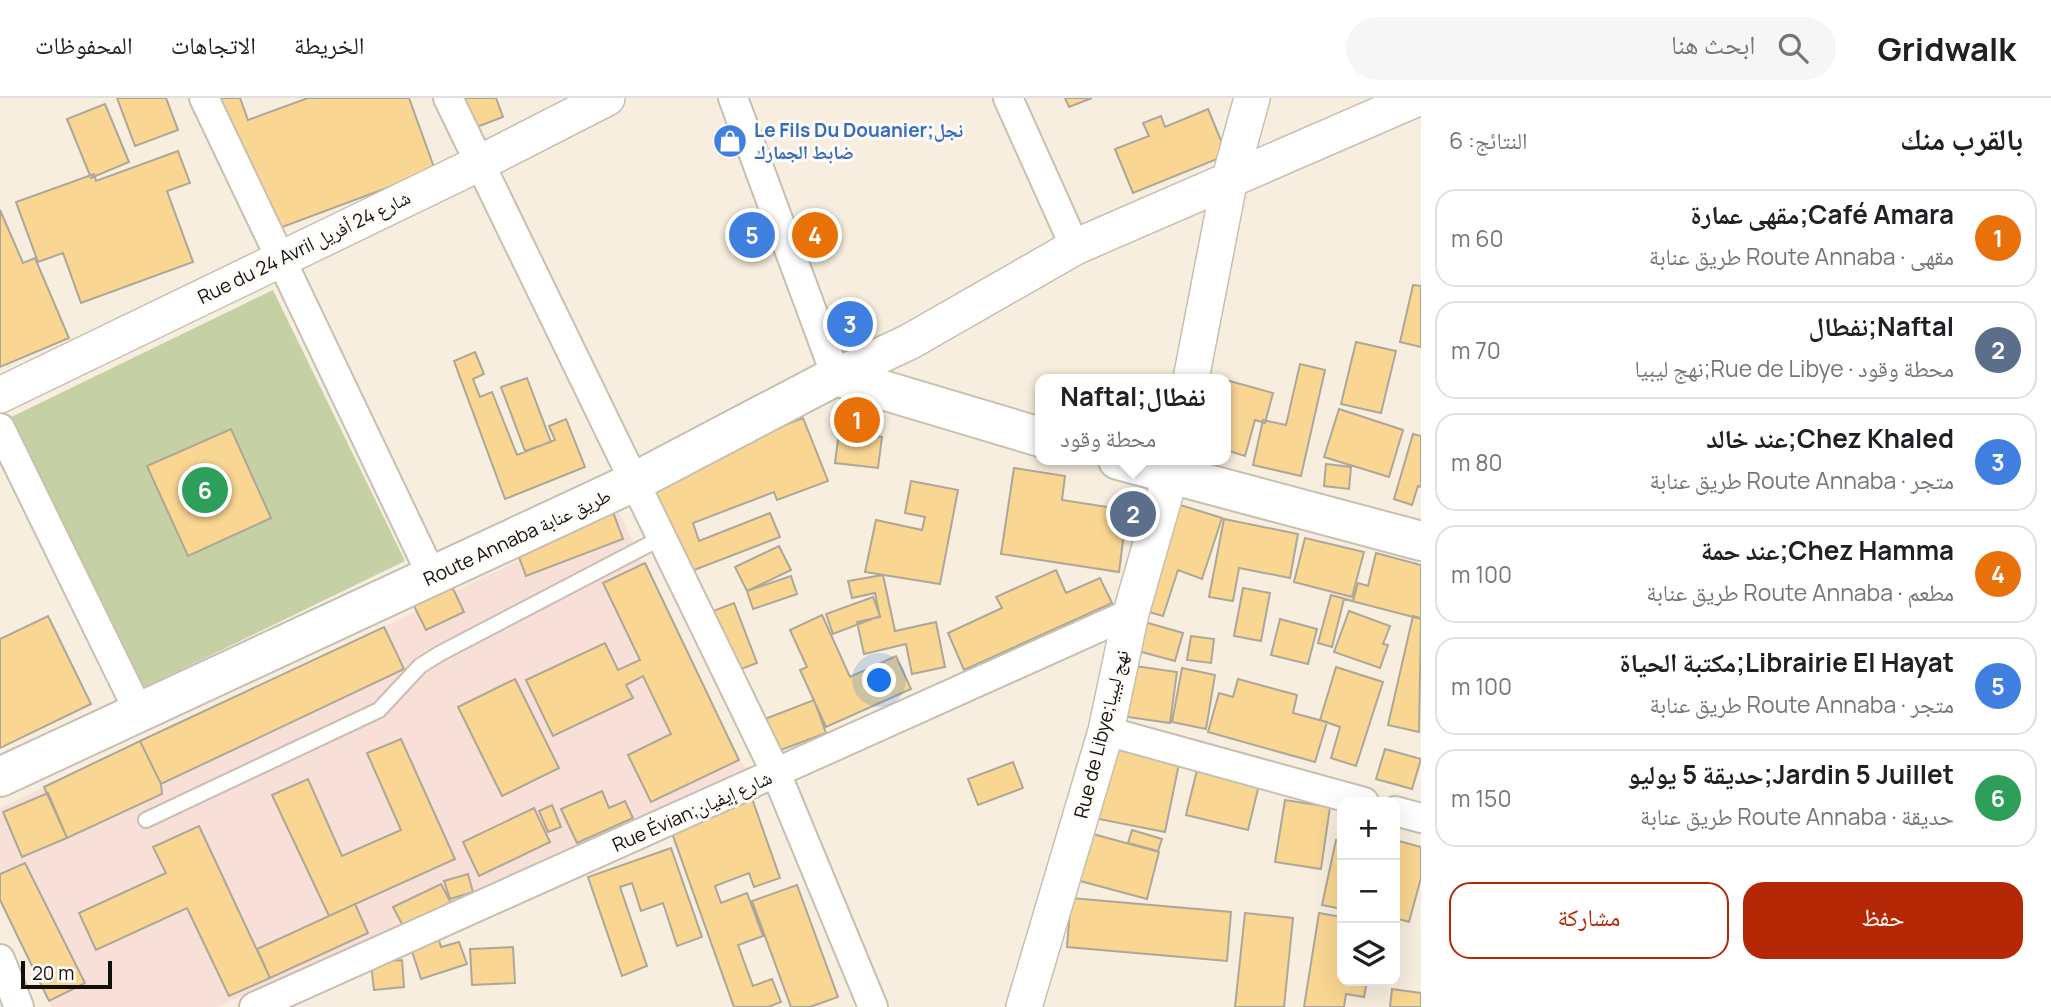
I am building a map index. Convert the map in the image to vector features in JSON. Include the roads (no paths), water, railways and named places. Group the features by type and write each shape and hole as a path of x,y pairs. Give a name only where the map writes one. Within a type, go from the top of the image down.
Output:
{"main road":[{"path":"836,376 1035,436"},
{"name":"Route Annaba طريق عنابة","path":"0,777 433,578 636,481 836,376"},
{"path":"1152,465 1173,468 1421,541"}],"street":[{"path":"204,98 282,256 433,578"},
{"path":"448,98 776,773 873,1007"},
{"name":"Rue du 24 Avril شارع 24 أفريل","path":"0,395 282,256 480,163 607,98"},
{"path":"733,98 836,376 909,342 1075,247 1230,177 1418,98"},
{"path":"1008,98 1075,247"},
{"path":"1192,374 1230,177 1252,98"},
{"path":"0,428 139,712"},
{"name":"Rue de Libye;نهج ليبيا","path":"1024,1007 1106,731 1131,613 1173,468"},
{"name":"Rue Évian;شارع إيفيان","path":"254,1007 1131,613"},
{"path":"1106,731 1346,797"},
{"path":"1400,812 1421,818"},
{"path":"0,958 19,1007"}],"lane":[{"path":"146,820 379,710 420,666 439,654 663,537"}],"place":[{"name":"Le Fils Du Douanier;نجل ضابط الجمارك","path":"730,141"},
{"name":"Librairie El Hayat;مكتبة الحياة","path":"752,235"},
{"name":"Chez Hamma;عند حمة","path":"815,235"},
{"name":"Chez Khaled;عند خالد","path":"850,324"},
{"name":"Café Amara;مقهى عمارة","path":"857,420"},
{"name":"Jardin 5 Juillet;حديقة 5 يوليو","path":"205,490"},
{"name":"Naftal;نفطال","path":"1133,514"}]}
